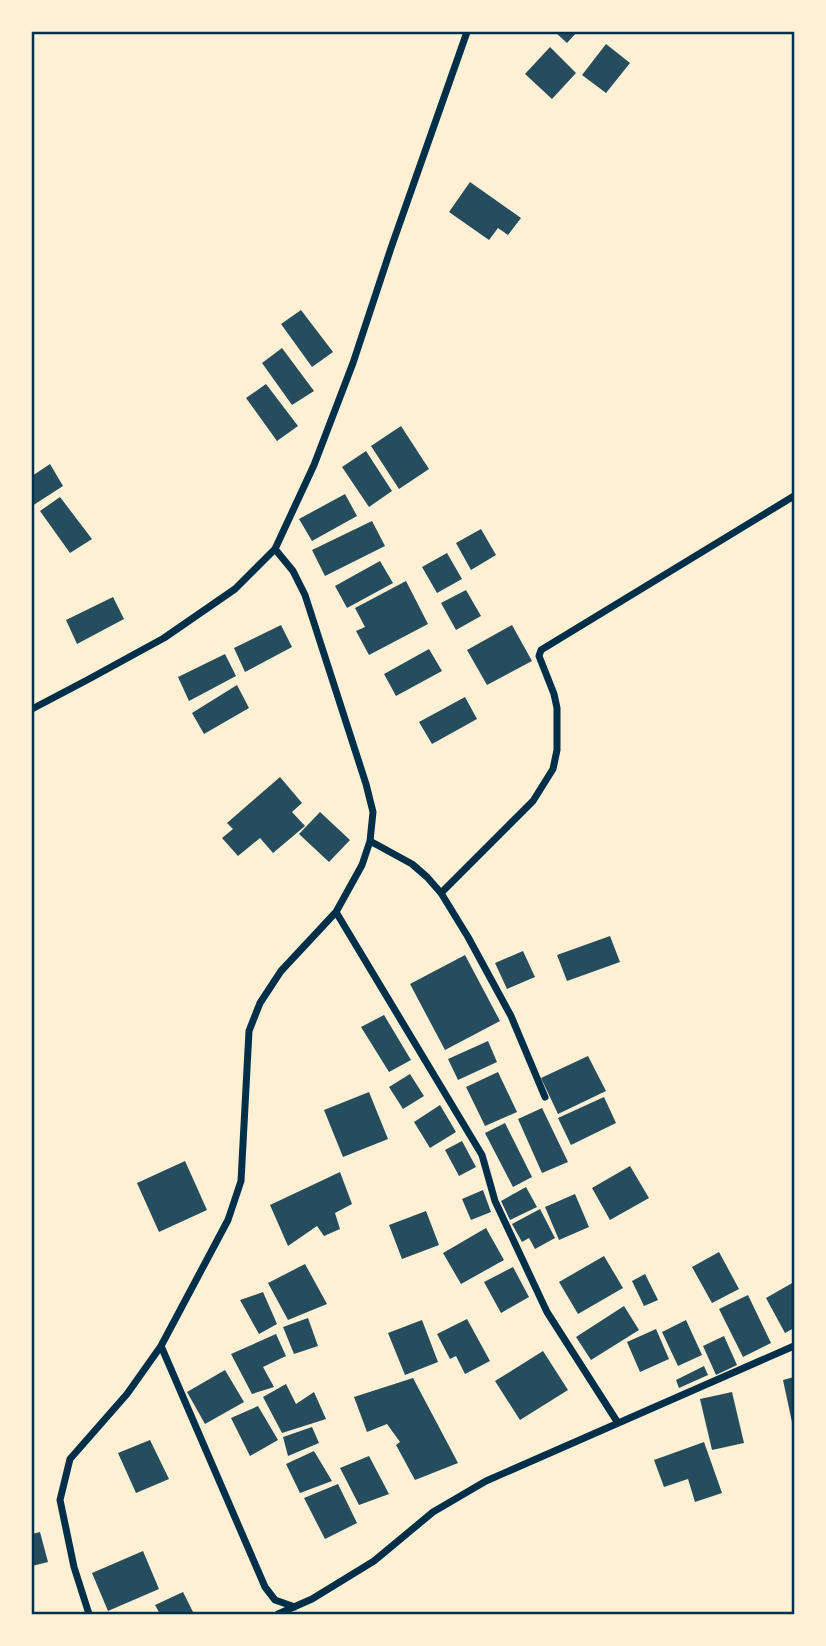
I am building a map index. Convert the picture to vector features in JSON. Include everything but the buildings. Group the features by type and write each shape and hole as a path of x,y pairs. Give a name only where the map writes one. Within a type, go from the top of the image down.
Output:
{"street":[{"path":"32,709 164,638 235,589 275,549 314,465 354,363 467,32"},
{"path":"441,892 533,802 553,769 558,750 558,708 540,656 541,650 794,496"},
{"path":"89,1615 74,1567 60,1500 70,1459 127,1394 161,1346 228,1220 241,1181 249,1031 260,1003 281,971 336,912 362,865 370,841 373,812 366,784 305,595 293,571 275,549"},
{"path":"370,841 412,863 441,892 511,1016 545,1097"},
{"path":"336,912 482,1155 495,1200 547,1312 618,1423"},
{"path":"161,1346 265,1587 275,1600 296,1607"},
{"path":"278,1615 313,1599 374,1561 433,1512 486,1481 794,1346"}]}
